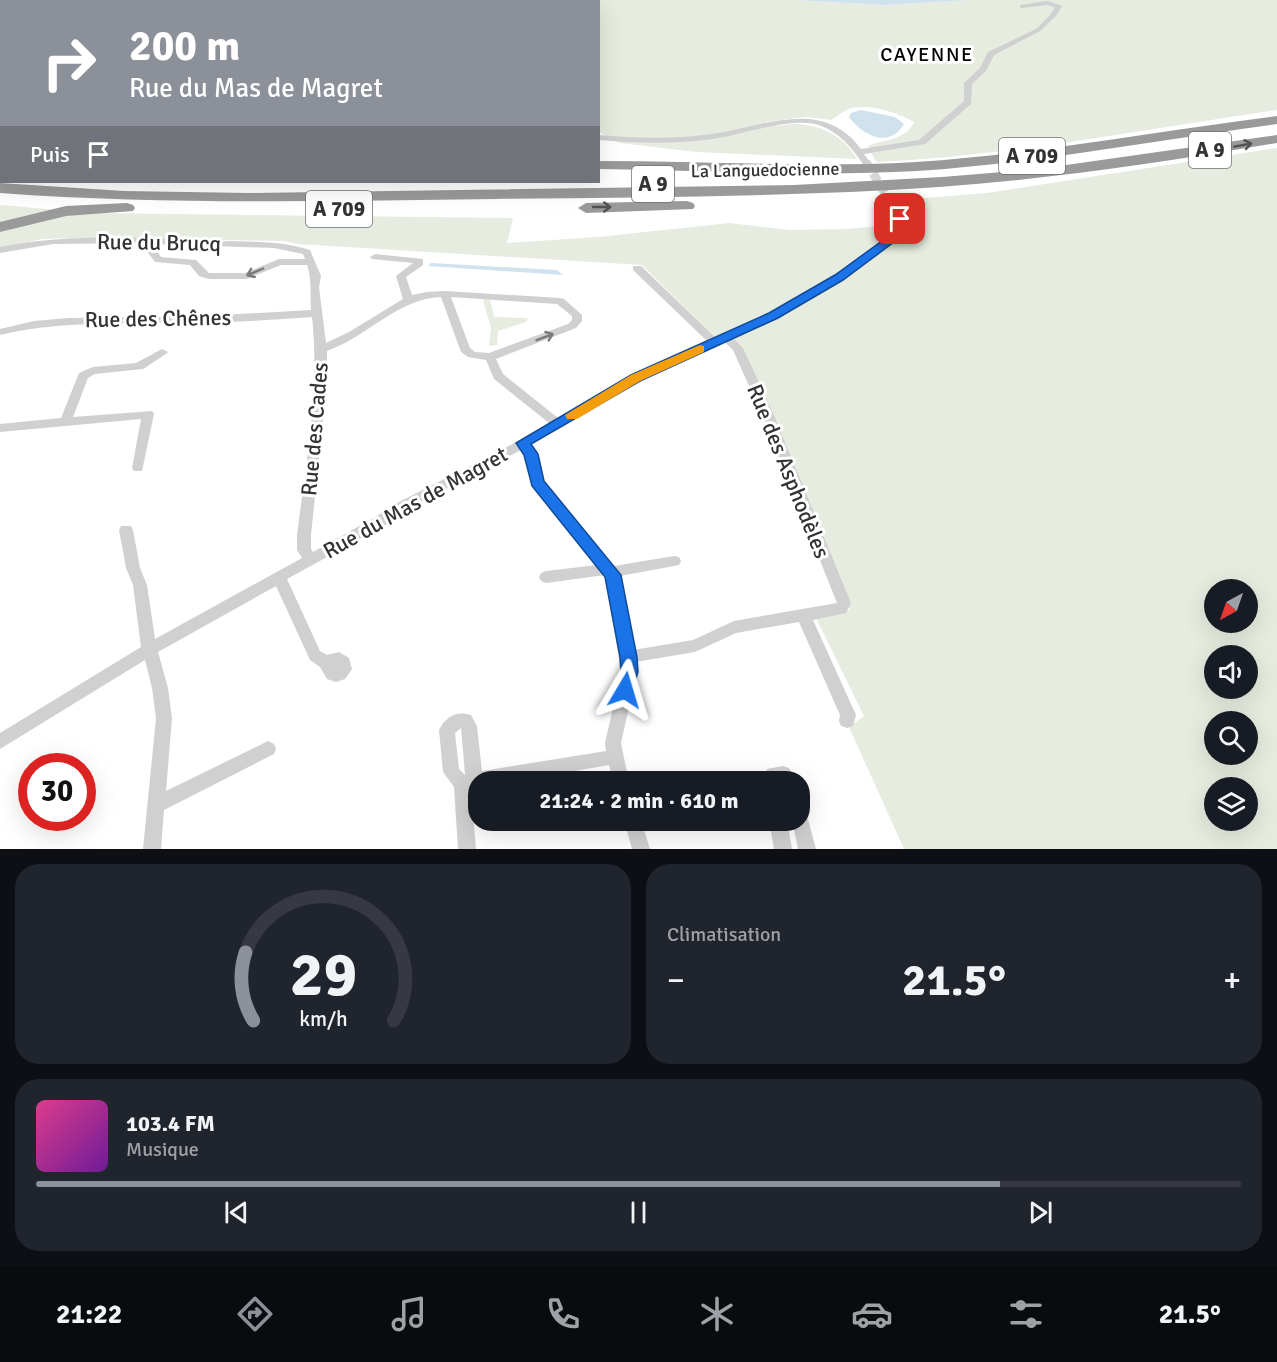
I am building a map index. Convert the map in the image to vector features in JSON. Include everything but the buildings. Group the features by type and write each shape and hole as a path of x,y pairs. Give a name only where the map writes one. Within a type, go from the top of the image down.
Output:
{"highway":[{"name":"A 709","path":"600,165 777,171 915,166 1071,151 1277,120"},
{"name":"La Languedocienne","path":"57,183 246,189 860,179 1059,162 1277,125"},
{"name":"La Languedocienne","path":"0,188 142,196 261,197 782,190 949,182 1144,161 1277,139"},
{"name":"A 709","path":"0,199 134,207 427,209 765,203 992,186 1144,161"},
{"path":"0,227 55,213 134,207"}],"street":[{"path":"860,152 922,142 968,102 968,83 983,69 991,54 1038,30 1054,15 1059,6 1047,3 1022,6"},
{"path":"600,137 688,140 720,136 779,122 809,121 842,132 853,140 867,162"},
{"name":"Rue du Mas de Magret","path":"0,742 150,649 404,505 558,424 636,378 774,315 876,253 891,239 899,222 890,201"},
{"name":"Rue du Brucq","path":"0,250 46,240 286,246 307,252 312,262"},
{"path":"149,241 148,246 158,260 193,262 203,274 208,276 247,276 276,262 312,262"},
{"path":"375,257 420,261 401,276 408,298"},
{"name":"Rue des Cades","path":"310,559 304,550 304,535 321,381 316,276 312,262"},
{"name":"Rue des Asphodèles","path":"638,268 720,339 738,348 783,450 844,603 841,609 804,616"},
{"path":"321,349 349,339 408,298 423,293 445,294 560,302 577,315 577,321 572,326 490,357 472,355 465,350 445,294"},
{"name":"Rue des Chênes","path":"0,332 86,318 141,320 317,314"},
{"path":"65,422 83,376 93,371 138,366 162,352"},
{"path":"490,357 498,376 558,424"},
{"path":"0,428 65,422 149,409 138,468"},
{"path":"523,443 531,454 537,483 609,570 629,657 629,672 613,743 618,771"},
{"path":"126,530 133,568 140,585 164,718 158,804 152,849"},
{"path":"546,578 674,561"},
{"path":"279,577 315,655 328,664"},
{"path":"629,657 695,646 734,627 804,616 848,716 847,721"},
{"path":"158,804 268,749"},
{"path":"467,849 468,781 614,757"},
{"path":"635,831 641,849"},
{"path":"779,831 783,849"},
{"path":"803,831 807,849"}],"shaded area":[{"path":"600,0 794,0 884,5 971,0 1277,0 1277,110 1027,148 876,162 868,146 900,136 914,122 885,110 860,107 847,110 831,120 805,117 766,122 777,125 807,125 825,130 846,145 857,159 697,152 619,143 600,133"},
{"path":"1277,148 1277,849 904,849 849,727 864,716 816,618 850,610 779,430 738,345 715,337 642,265 298,244 284,241 79,238 42,239 0,248 0,232 57,217 90,213 513,218 507,243 598,237 729,223 790,230 847,229 907,223 899,200 987,193"},
{"path":"0,205 58,210 0,225"},
{"path":"490,299 494,317 528,318 526,322 498,331 497,345 489,346 491,328 483,300"}],"water":[{"path":"794,0 971,0 884,5"},
{"path":"861,110 895,117 904,124 898,132 891,136 876,137 862,130 849,117 851,113"},
{"path":"431,263 557,270 563,275 428,266"}],"tunnel":[{"path":"866,162 890,201"}],"slow traffic":[{"path":"572,415 636,378 700,349"}],"district":[{"name":"CAYENNE","path":"927,54"}],"route":[{"path":"625,690 629,672 629,657 613,575 537,483 531,454 523,443 636,378 774,315 858,266 891,239 900,219"}]}
